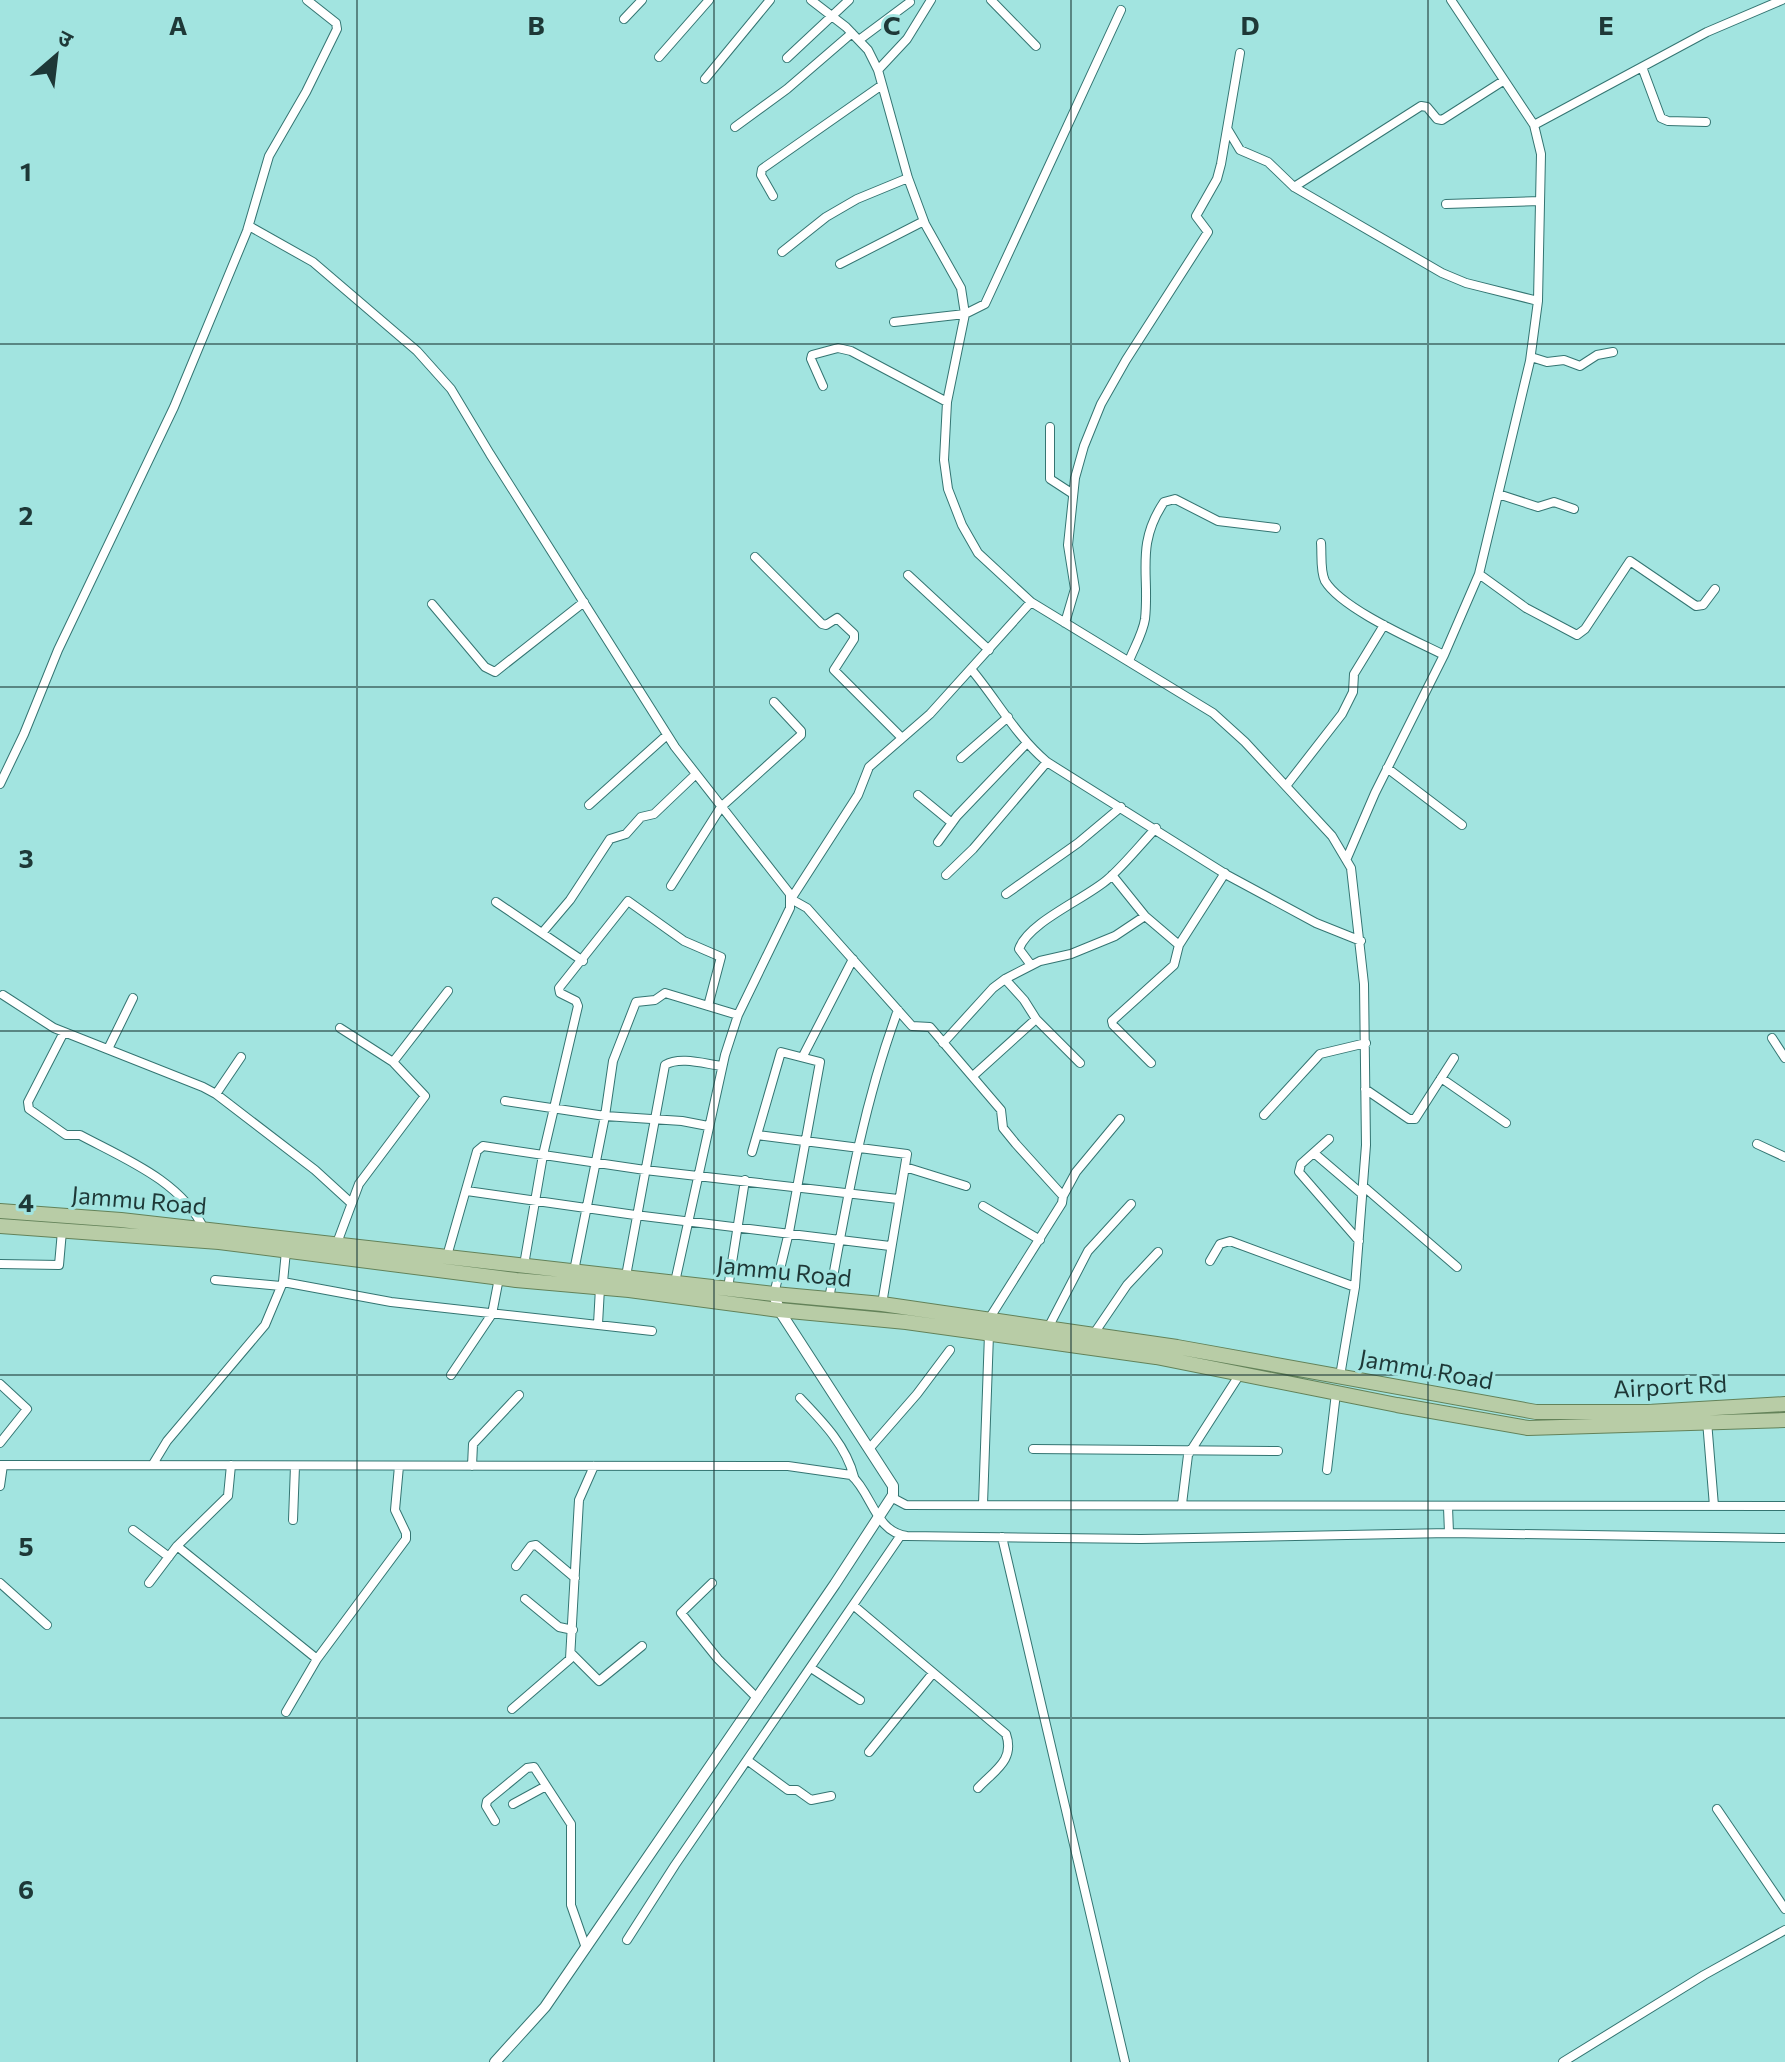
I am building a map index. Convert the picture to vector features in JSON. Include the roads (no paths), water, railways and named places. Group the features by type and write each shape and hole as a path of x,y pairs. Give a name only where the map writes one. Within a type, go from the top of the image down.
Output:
{"main road":[{"name":"Jammu Road","path":"0,1211 337,1243 882,1304 989,1327 1048,1328 1177,1347 1536,1412 1557,1413"},
{"path":"0,1226 219,1242 779,1310 989,1327 1528,1428 1785,1420"},
{"name":"Airport Rd","path":"1557,1413 1648,1412 1785,1404"}],"street":[{"path":"0,784 58,650 174,407 249,226 269,156 306,92 337,29 336,23 307,0"},
{"path":"624,19 642,0"},
{"path":"659,57 709,0"},
{"path":"705,79 770,0"},
{"path":"811,0 868,50 878,70 908,178 924,221 961,288 965,314 947,402 944,460 948,489 962,525 978,553 1031,602 1213,713 1245,742 1332,836 1351,868 1361,941 1366,1043 1363,1190 1355,1287 1340,1376"},
{"path":"787,58 849,0"},
{"path":"878,70 907,39 931,0"},
{"path":"991,0 1036,46"},
{"path":"1347,858 1387,768 1444,655 1479,574 1531,357 1538,301 1541,154 1534,125 1451,0"},
{"path":"1534,125 1707,32 1782,0"},
{"path":"735,127 856,37 910,2"},
{"path":"894,322 965,314 985,304 1121,10"},
{"path":"1065,623 1075,589 1068,545 1073,494 1084,446 1101,404 1126,360 1205,240 1208,229 1196,216 1217,179 1240,53"},
{"path":"1642,67 1661,118 1706,122"},
{"path":"1294,187 1421,106 1427,107 1437,119 1442,120 1503,81"},
{"path":"773,196 761,175 762,169 882,85"},
{"path":"1228,130 1240,150 1268,162 1294,187 1442,273 1466,283 1538,301"},
{"path":"782,252 826,217 857,199 908,178"},
{"path":"1446,204 1540,201"},
{"path":"840,264 924,221"},
{"path":"249,226 313,262 436,372 462,405 667,735 791,899 807,908 914,1027 930,1027 1001,1110 1003,1128 1063,1196"},
{"path":"823,386 812,355 843,349 872,360 947,402"},
{"path":"1531,357 1547,362 1564,360 1580,366 1597,355 1613,352"},
{"path":"1050,427 1050,479 1073,494"},
{"path":"1498,494 1538,507 1554,502 1574,509"},
{"path":"1129,661 1145,620 1143,560 1149,534 1164,502 1175,499 1218,521 1276,528"},
{"path":"1321,543 1324,580 1342,598 1384,625 1444,655"},
{"path":"755,557 822,624 826,625 837,618 854,634 850,647 834,670 902,738"},
{"path":"1479,574 1526,608 1577,635 1585,629 1630,561 1699,607 1715,589"},
{"path":"908,575 989,650"},
{"path":"432,604 485,667 495,672 584,602"},
{"path":"675,1282 722,1066 738,1015 790,908 791,899 858,795 869,767 930,714 1031,602"},
{"path":"1286,786 1342,714 1353,692 1354,674 1384,625"},
{"path":"971,669 1026,744 1047,762 1225,873 1316,923 1361,941"},
{"path":"671,886 721,807 801,735 801,731 774,702"},
{"path":"961,758 1008,717"},
{"path":"589,805 667,735"},
{"path":"938,842 1026,744"},
{"path":"946,875 973,849 1047,762"},
{"path":"1387,768 1462,825"},
{"path":"542,933 570,900 610,839 626,834 641,817 654,814 696,774"},
{"path":"918,795 952,823"},
{"path":"1006,894 1078,843 1121,807"},
{"path":"1031,965 1019,949 1022,942 1045,921 1112,875 1156,828"},
{"path":"1151,1063 1112,1021 1174,965 1179,945 1225,873"},
{"path":"1112,875 1145,916 1179,945"},
{"path":"524,1265 543,1155 578,1006 576,1001 558,990 629,901 684,941 721,957 708,1006"},
{"path":"496,902 583,961"},
{"path":"943,1043 1005,979 1031,965 1071,954 1115,936 1145,916"},
{"path":"803,1056 853,959"},
{"path":"1005,979 1036,1019 1080,1063"},
{"path":"393,1062 448,991"},
{"path":"574,1271 613,1061 636,1002 655,1000 665,993 738,1015"},
{"path":"3,995 64,1032 216,1094 315,1170 350,1202"},
{"path":"108,1049 133,998"},
{"path":"829,1299 857,1147 872,1086 898,1010"},
{"path":"973,1076 1036,1019"},
{"path":"337,1243 359,1184 425,1096 393,1062 340,1028"},
{"path":"64,1032 28,1102 29,1109 66,1135 80,1135 172,1188 198,1217 204,1229"},
{"path":"1772,1038 1785,1058"},
{"path":"1264,1115 1320,1054 1366,1043"},
{"path":"495,2062 537,2017 586,1948 886,1510 893,1486 779,1310 774,1294 821,1064 803,1056 781,1052 752,1152"},
{"path":"216,1094 241,1057"},
{"path":"1365,1089 1412,1120 1418,1118 1454,1058"},
{"path":"626,1276 635,1215 666,1063 722,1066"},
{"path":"1441,1078 1506,1123"},
{"path":"505,1101 605,1116 708,1126"},
{"path":"983,1504 989,1327 1062,1203 1071,1178 1120,1119"},
{"path":"757,1135 905,1153 908,1156 898,1199 882,1304"},
{"path":"1329,1139 1301,1164 1299,1172 1359,1241"},
{"path":"1757,1144 1785,1157"},
{"path":"447,1256 477,1151 481,1147 645,1170 898,1199"},
{"path":"1314,1153 1457,1267"},
{"path":"905,1167 966,1186"},
{"path":"728,1288 745,1180"},
{"path":"467,1191 890,1246"},
{"path":"1048,1328 1088,1251 1131,1204"},
{"path":"983,1206 1040,1240"},
{"path":"0,1264 57,1265 62,1252 62,1231"},
{"path":"1210,1261 1220,1244 1230,1241 1355,1287"},
{"path":"153,1464 167,1441 265,1325 282,1280 286,1251"},
{"path":"1093,1335 1127,1285 1158,1252"},
{"path":"451,1375 494,1305 499,1278"},
{"path":"215,1280 282,1280 391,1302 494,1305 652,1331"},
{"path":"598,1322 600,1288"},
{"path":"869,1449 938,1369 950,1350"},
{"path":"1182,1504 1186,1463 1191,1449 1240,1374"},
{"path":"0,1384 27,1408 0,1443"},
{"path":"1327,1470 1336,1393"},
{"path":"472,1466 473,1444 519,1395"},
{"path":"800,1398 832,1433 848,1459 854,1477"},
{"path":"1707,1421 1714,1506"},
{"path":"1033,1449 1278,1451"},
{"path":"0,1486 1,1465 788,1466 846,1473 854,1477 886,1510 898,1534"},
{"path":"149,1583 177,1546 228,1496 231,1465"},
{"path":"293,1520 295,1466"},
{"path":"286,1712 317,1659 406,1539 395,1510 399,1466"},
{"path":"512,1709 568,1661 571,1653 579,1500 594,1466"},
{"path":"886,1510 906,1505 983,1504 1448,1509 1785,1506"},
{"path":"1448,1509 1449,1530"},
{"path":"133,1530 169,1557"},
{"path":"898,1534 1141,1539 1449,1530 1785,1538"},
{"path":"627,1940 898,1534"},
{"path":"1002,1537 1125,2062"},
{"path":"516,1566 530,1547 536,1545 575,1578"},
{"path":"177,1546 317,1659"},
{"path":"0,1583 47,1625"},
{"path":"712,1583 681,1613 718,1659 757,1698"},
{"path":"525,1599 559,1627 573,1630"},
{"path":"853,1605 1007,1738 1009,1755 978,1788"},
{"path":"571,1653 599,1681 642,1646"},
{"path":"811,1668 860,1700"},
{"path":"869,1752 933,1673"},
{"path":"747,1760 788,1790 797,1790 811,1800 831,1796"},
{"path":"495,1821 486,1802 527,1768 535,1768 571,1824 571,1905 586,1948"},
{"path":"513,1804 546,1786"},
{"path":"1717,1809 1785,1909"},
{"path":"1563,2062 1704,1975 1785,1930"}]}
